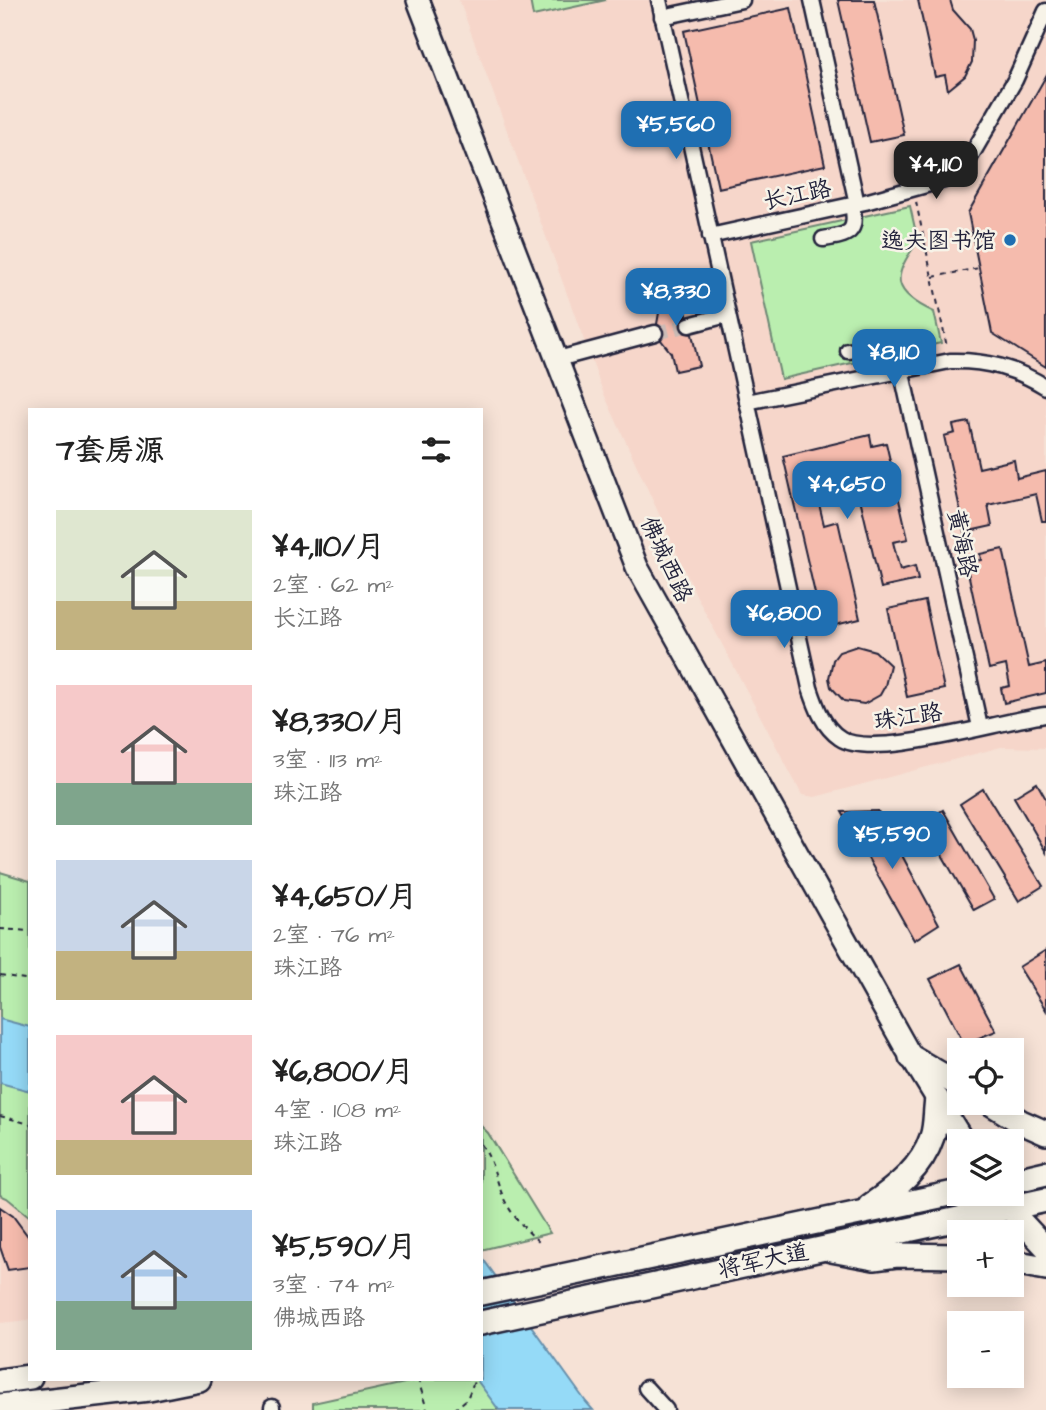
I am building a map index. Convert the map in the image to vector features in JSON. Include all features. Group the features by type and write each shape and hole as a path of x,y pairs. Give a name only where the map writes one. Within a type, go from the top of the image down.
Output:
{"main road":[{"name":"佛城西路","path":"418,0 637,567 911,1057 956,1129"},
{"path":"911,1057 947,1078"},
{"path":"860,1212 915,1170 932,1137 937,1098"},
{"path":"1010,1115 1046,1133"},
{"path":"1024,1178 1046,1173"},
{"name":"将军大道","path":"483,1293 947,1194"},
{"name":"将军大道","path":"1024,1200 1046,1200"},
{"name":"将军大道","path":"483,1322 821,1248 983,1206"},
{"path":"1007,1206 1046,1248"},
{"path":"821,1248 874,1258 897,1255 947,1256"},
{"path":"1024,1264 1046,1268"},
{"path":"0,1381 28,1377"},
{"path":"0,1406 149,1389 189,1381"}],"street":[{"name":"珠江路","path":"659,0 810,688 817,709 828,727 840,738 856,745 878,745 1046,715"},
{"path":"662,17 742,0"},
{"path":"812,0 855,204 856,221 846,235 823,239"},
{"name":"长江路","path":"710,236 855,204 944,180 968,160 1015,80 1046,11"},
{"path":"689,325 727,315"},
{"path":"558,359 655,333"},
{"path":"848,351 874,348 894,371"},
{"path":"747,402 950,361 978,360 1004,366 1046,387"},
{"name":"黄海路","path":"894,371 980,727"},
{"path":"646,1388 666,1410"}],"path":[{"path":"913,190 950,361"},
{"path":"932,277 979,268"},
{"path":"0,929 28,931"},
{"path":"0,975 28,980"},
{"path":"0,1116 28,1123"},
{"path":"483,1147 491,1158 506,1202 527,1231 541,1244"},
{"path":"419,1381 427,1410"},
{"path":"454,1410 467,1399 474,1381"}],"shaded area":[{"path":"459,0 1046,0 1046,748 1001,747 815,797 802,795 697,597 603,392"},
{"path":"0,1193 28,1215 28,1320 0,1323"}],"green space":[{"path":"530,0 606,0 533,16"},
{"path":"910,206 918,242 903,265 900,283 910,298 934,312 941,343 781,379 751,241"},
{"path":"0,872 28,880 28,1215 0,1195"},
{"path":"483,1128 488,1133 550,1233 483,1250"},
{"path":"414,1381 482,1381 504,1410 313,1410 313,1403"}],"water":[{"path":"0,1019 28,1026 28,1090 0,1083"},
{"path":"483,1259 593,1410 499,1410 477,1381 483,1381"}],"building":[{"path":"838,0 874,0 904,135 870,142"},
{"path":"918,0 950,0 953,10 970,29 973,40 972,62 965,76 948,90 945,75 935,77"},
{"path":"791,8 825,165 718,188 684,31"},
{"name":"逸夫图书馆","path":"1046,76 1046,367 992,333 968,213"},
{"path":"680,285 687,315 682,319 680,327 683,332 692,334 699,366 675,371 671,353 661,340 664,330 657,324 660,307 656,290"},
{"path":"969,422 979,468 1014,460 1017,478 1046,471 1046,521 1042,521 1036,494 988,505 992,526 965,532 944,436 955,433 953,425"},
{"path":"870,435 872,446 886,443 908,539 893,542 900,570 915,566 918,580 881,588 854,473 814,483 824,525 838,521 860,619 823,628 783,456"},
{"path":"1003,549 1029,667 1046,663 1046,693 1004,703 1001,688 1010,686 1006,665 989,669 966,563 981,560 980,554"},
{"path":"925,601 944,689 907,697 888,609"},
{"path":"857,646 875,651 890,665 880,695 864,704 844,701 831,687 829,678 833,660 839,652"},
{"path":"1037,783 1046,799 1046,852 1014,797"},
{"path":"983,789 1043,886 1019,901 960,804"},
{"path":"943,810 994,899 974,910 923,822"},
{"path":"878,811 939,924 914,940 842,812"},
{"path":"1046,950 1046,1010 1019,967"},
{"path":"961,964 996,1031 979,1038 961,1038 930,979"},
{"path":"0,1207 13,1216 28,1236 28,1267 8,1270 0,1247"}],"tunnel":[{"path":"655,333 689,325"}],"place":[{"name":"逸夫图书馆","path":"1010,240"}]}
